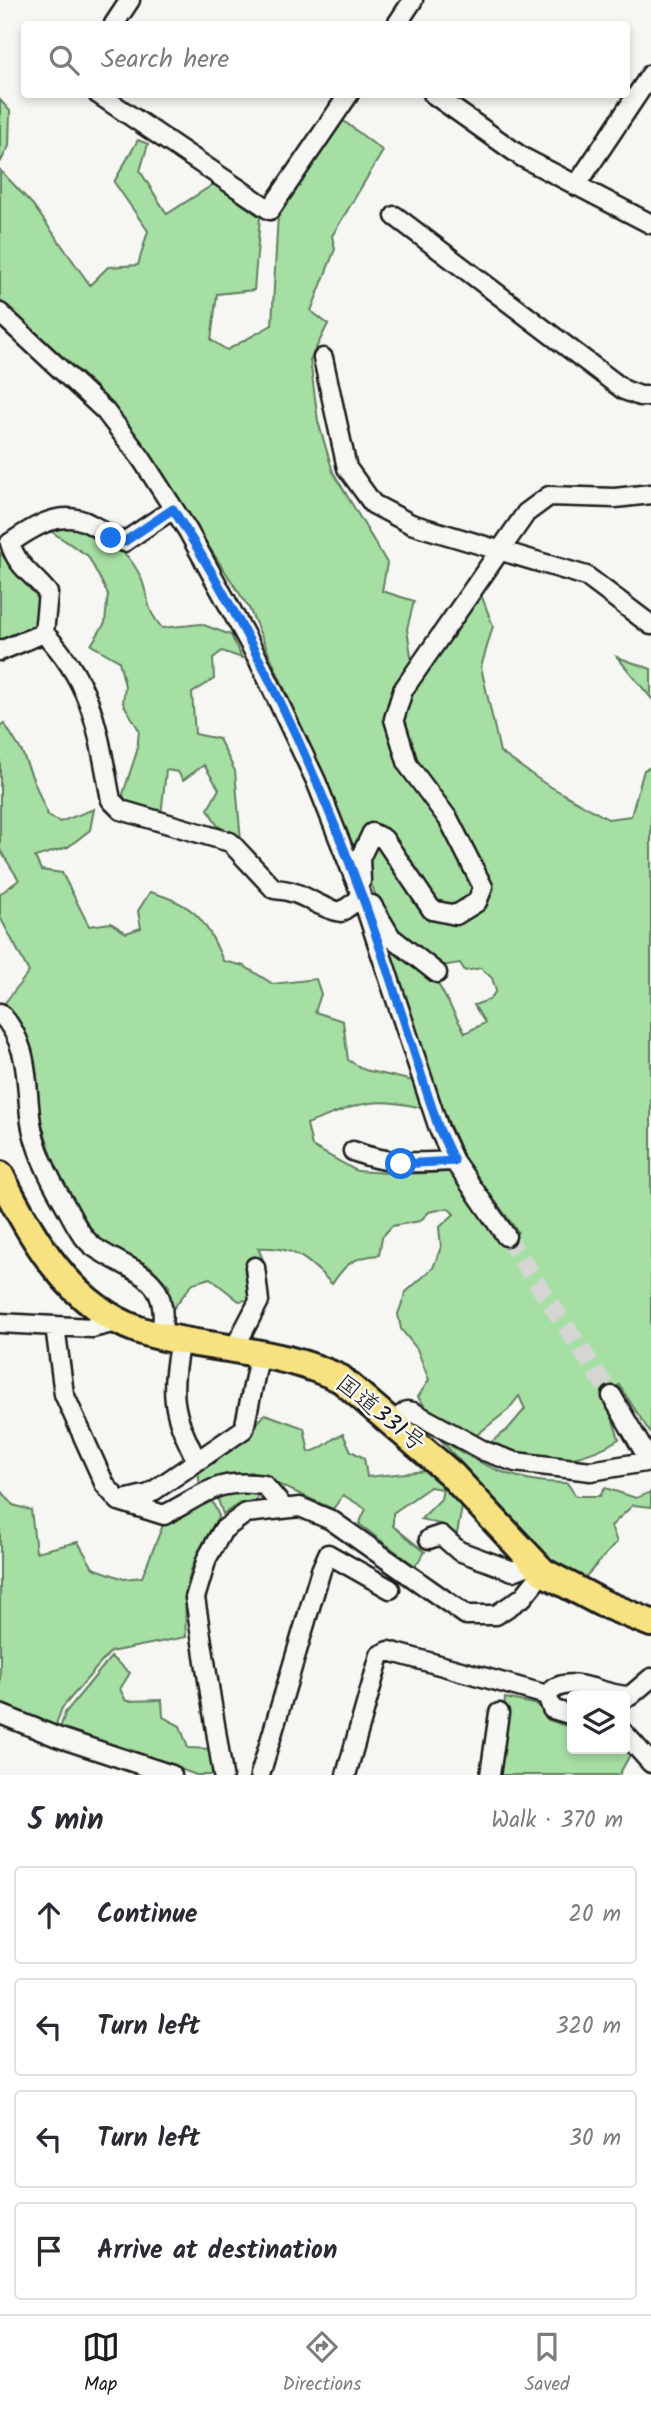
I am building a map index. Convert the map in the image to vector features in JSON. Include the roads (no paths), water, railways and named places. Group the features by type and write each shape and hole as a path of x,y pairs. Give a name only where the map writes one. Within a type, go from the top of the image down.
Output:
{"highway":[{"name":"国道331号","path":"0,1175 53,1266 86,1297 120,1321 171,1337 264,1353 320,1369 341,1379 394,1421 452,1474 539,1567 602,1603 651,1623"}],"street":[{"path":"116,21 130,0"},
{"path":"399,21 413,0"},
{"path":"576,186 651,75"},
{"path":"104,98 270,210 346,98"},
{"path":"439,98 522,157 651,224"},
{"path":"395,216 624,390 651,396"},
{"path":"0,313 105,411 141,458 258,659 316,782 362,897 439,1129 454,1161 506,1236"},
{"path":"323,358 347,468 373,504 411,524 586,576 651,625"},
{"path":"437,973 391,937 376,909 362,897 360,858 372,833 384,839 432,910 456,915 477,902 483,887 449,820 408,765 394,719 403,690 526,513 549,496 615,498 651,494"},
{"path":"44,633 48,593 34,576 16,562 10,543 31,528 64,516 88,522 111,538 124,542 173,509"},
{"path":"0,651 44,633"},
{"path":"44,633 65,654 87,692 111,800 121,810 230,842 274,889 294,890 325,909 341,912 362,897"},
{"path":"0,1013 18,1036 25,1055 32,1124 49,1178 93,1247 138,1270 152,1283 171,1337 173,1401 177,1423 197,1461"},
{"path":"353,1151 375,1160 401,1164 454,1161"},
{"path":"234,1349 259,1301 255,1266"},
{"path":"0,1323 92,1328 120,1321"},
{"path":"55,1326 64,1394 105,1485 119,1501 164,1515 215,1487 237,1481 264,1485 284,1508"},
{"path":"119,1501 149,1494 244,1429 257,1367 264,1353"},
{"path":"394,1421 407,1411 413,1412 484,1451 515,1462 547,1468 592,1471 650,1460 612,1396"},
{"path":"223,1775 195,1598 207,1558 223,1530 246,1513 300,1507 331,1520 466,1615 496,1615 523,1597 539,1567"},
{"path":"429,1538 441,1535 459,1551 513,1571 539,1567"},
{"path":"260,1775 328,1553 390,1589"},
{"path":"346,1775 380,1655 389,1651 547,1695"},
{"path":"547,1695 561,1684 622,1696 630,1696 648,1687"},
{"path":"547,1695 552,1709 567,1714"},
{"path":"490,1775 499,1713"},
{"path":"0,1714 57,1737 173,1775"},
{"path":"630,1740 651,1763"}],"tunnel":[{"path":"506,1236 612,1396"}]}
